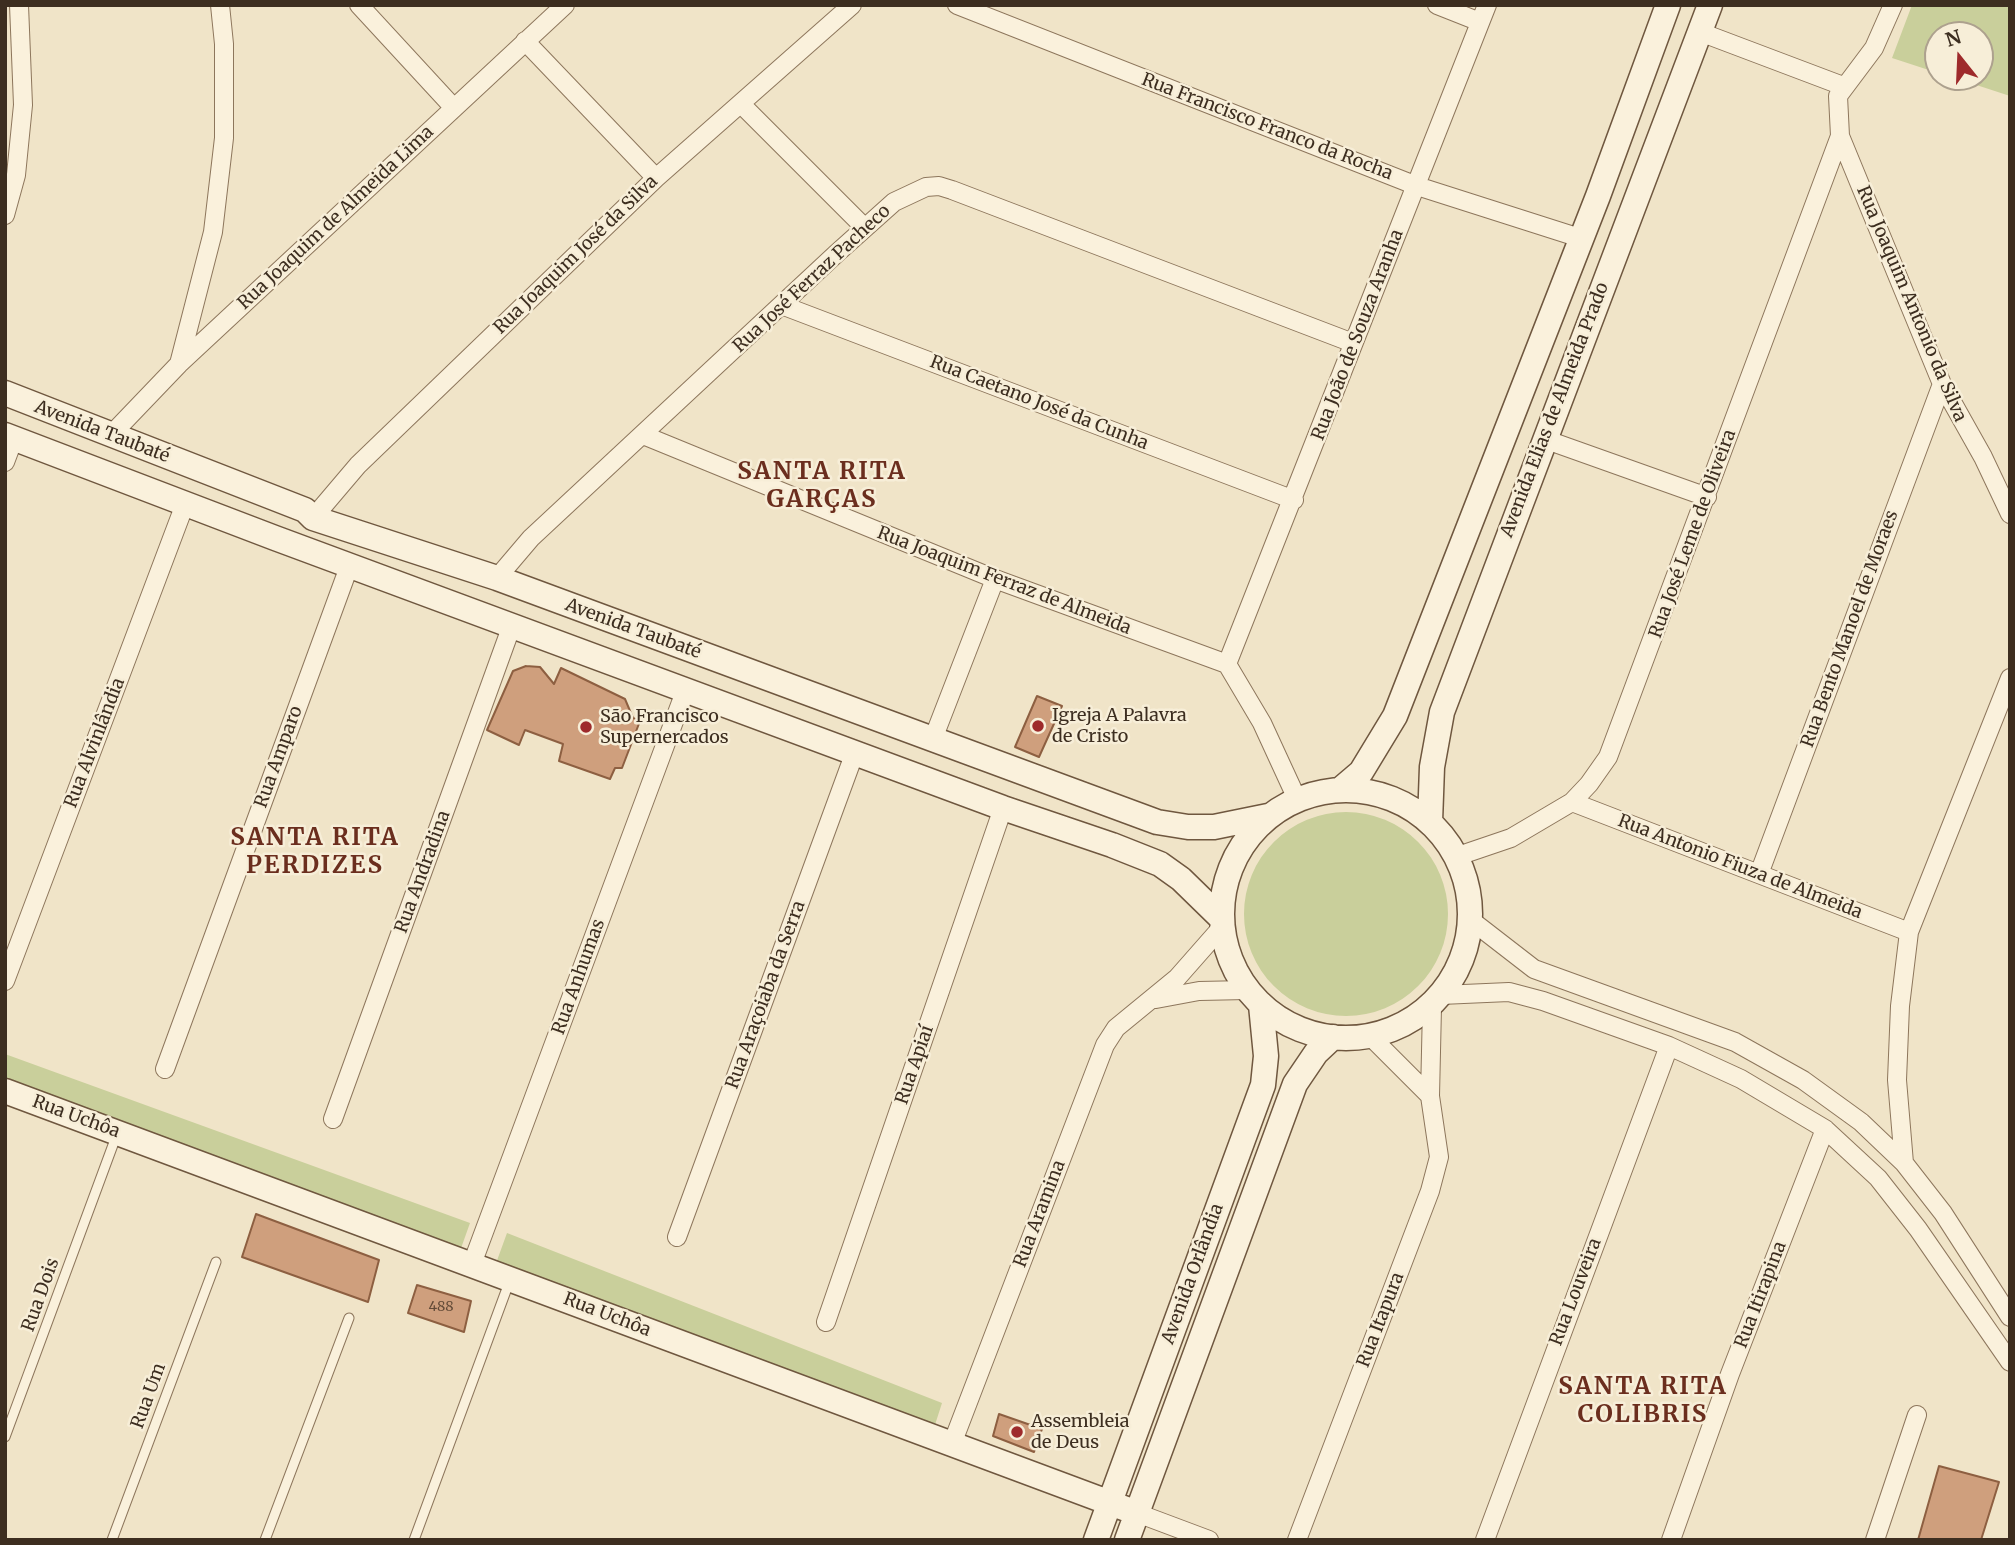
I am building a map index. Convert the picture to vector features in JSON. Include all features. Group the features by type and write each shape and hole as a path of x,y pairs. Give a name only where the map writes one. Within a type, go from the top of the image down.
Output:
{"street":[{"path":"5,215 16,175 23,105 19,5"},
{"path":"179,364 213,232 224,138 224,44 220,5"},
{"path":"359,5 454,108"},
{"name":"Rua Joaquim de Almeida Lima","path":"111,435 179,364 565,5"},
{"name":"Rua Joaquim José da Silva","path":"313,518 358,466 656,178 742,105 852,5"},
{"name":"Rua Francisco Franco da Rocha","path":"957,5 1417,186 1580,238"},
{"path":"1437,5 1483,14"},
{"path":"1341,789 1362,772 1395,716 1598,196 1668,5"},
{"name":"Avenida Elias de Almeida Prado","path":"1430,822 1432,767 1442,712 1710,5"},
{"path":"1700,32 1843,86 1874,48 1893,5"},
{"name":"Rua João de Souza Aranha","path":"1227,664 1294,500 1483,14"},
{"path":"525,41 656,178"},
{"name":"Rua Joaquim Antonio da Silva","path":"1843,86 1837,107 1840,136 1942,384 1983,457 2010,514"},
{"path":"742,105 864,229"},
{"name":"Rua José Leme de Oliveira","path":"1458,856 1511,838 1572,802 1589,784 1618,735 1840,136"},
{"name":"Rua José Ferraz Pacheco","path":"496,578 531,538 864,229 894,202 915,191 939,186 1353,343"},
{"name":"Rua Caetano José da Cunha","path":"784,306 1294,500"},
{"name":"Rua Bento Manoel de Moraes","path":"1759,874 1942,384"},
{"name":"Avenida Taubaté","path":"5,393 291,505 313,518 496,578 1157,822 1188,827 1214,827 1268,816"},
{"name":"Rua Joaquim Ferraz de Almeida","path":"643,435 995,579 1227,664"},
{"path":"5,462 10,436 275,538 1160,864 1181,879 1221,923"},
{"path":"1544,439 1707,497"},
{"name":"Rua Alvinlândia","path":"5,981 185,504"},
{"path":"275,538 291,505"},
{"path":"305,549 313,518"},
{"name":"Rua Amparo","path":"165,1069 350,564"},
{"path":"933,739 995,579"},
{"name":"Rua Andradina","path":"334,1119 512,625"},
{"path":"1227,664 1262,723 1297,799"},
{"path":"1904,1163 1898,1080 1899,1006 1909,932 2010,678"},
{"path":"774,721 788,686"},
{"name":"Rua Anhumas","path":"472,1264 686,689"},
{"name":"Rua Araçoiaba da Serra","path":"677,1237 855,752"},
{"path":"1341,789 1386,795 1415,809 1430,822 1458,856 1468,885 1472,921 1458,970 1436,1001 1405,1024 1370,1036 1333,1037 1296,1028 1254,997 1231,963 1221,923 1227,874 1243,842 1268,816 1297,799 1341,789"},
{"name":"Rua Antonio Fiuza de Almeida","path":"1572,802 1909,932"},
{"name":"Rua Apiaí","path":"826,1322 1003,808"},
{"path":"1472,921 1534,969 1735,1042 1791,1073 1861,1122 1904,1163 1943,1213 2010,1317"},
{"name":"Rua Aramina","path":"951,1444 1105,1045 1116,1028 1177,978 1221,923"},
{"name":"Rua Aramina","path":"1153,1000 1199,991 1254,997"},
{"path":"1436,1001 1509,992 1543,1001 1669,1046 1741,1079 1825,1129 1886,1188 1918,1229 2010,1362"},
{"name":"Avenida Orlândia","path":"1096,1540 1263,1085 1266,1056 1254,997"},
{"name":"Rua Itapura","path":"1297,1540 1430,1191 1439,1157 1430,1096 1436,1001"},
{"path":"1370,1036 1430,1096"},
{"name":"Avenida Orlândia","path":"1127,1540 1295,1084 1308,1064 1333,1037"},
{"name":"Rua Louveira","path":"1485,1540 1669,1046"},
{"name":"Rua Uchôa","path":"5,1091 1209,1540"},
{"name":"Rua Itirapina","path":"1671,1540 1730,1374 1825,1129"},
{"path":"1875,1540 1916,1415"}],"lane":[{"name":"Rua Dois","path":"5,1437 118,1133"},
{"name":"Rua Um","path":"113,1540 216,1262"},
{"path":"414,1540 511,1278"},
{"path":"264,1540 349,1318"}],"green space":[{"path":"1912,5 2010,5 2010,96 1994,91 1994,21 1924,21 1924,68 1892,58"},
{"path":"1346,812 1385,820 1403,829 1418,842 1431,857 1440,875 1448,914 1440,953 1431,971 1418,986 1403,999 1385,1008 1346,1016 1307,1008 1289,999 1274,986 1261,971 1252,953 1244,914 1252,875 1261,857 1274,842 1289,829 1307,820"},
{"path":"5,1054 470,1223 460,1251 5,1081"},
{"path":"507,1233 942,1403 933,1431 495,1266"}],"building":[{"name":"São Francisco Supernercados","path":"526,666 540,667 554,684 561,668 625,699 633,718 640,721 622,768 615,768 610,779 559,761 563,744 525,730 519,745 487,730 513,671"},
{"name":"Igreja A Palavra de Cristo","path":"1037,696 1062,706 1039,757 1015,747"},
{"path":"256,1214 379,1260 368,1302 242,1257"},
{"path":"417,1285 471,1301 464,1332 408,1313"},
{"name":"Assembleia de Deus","path":"999,1414 1042,1429 1034,1452 993,1436"},
{"path":"1939,1466 1999,1482 1981,1540 1918,1540"}],"place":[{"name":"Igreja A Palavra de Cristo","path":"1038,726"},
{"name":"São Francisco Supernercados","path":"586,727"},
{"name":"Assembleia de Deus","path":"1017,1432"}],"district":[{"name":"SANTA RITA GARÇAS","path":"822,486"},
{"name":"SANTA RITA PERDIZES","path":"315,852"},
{"name":"SANTA RITA COLIBRIS","path":"1643,1401"}]}
